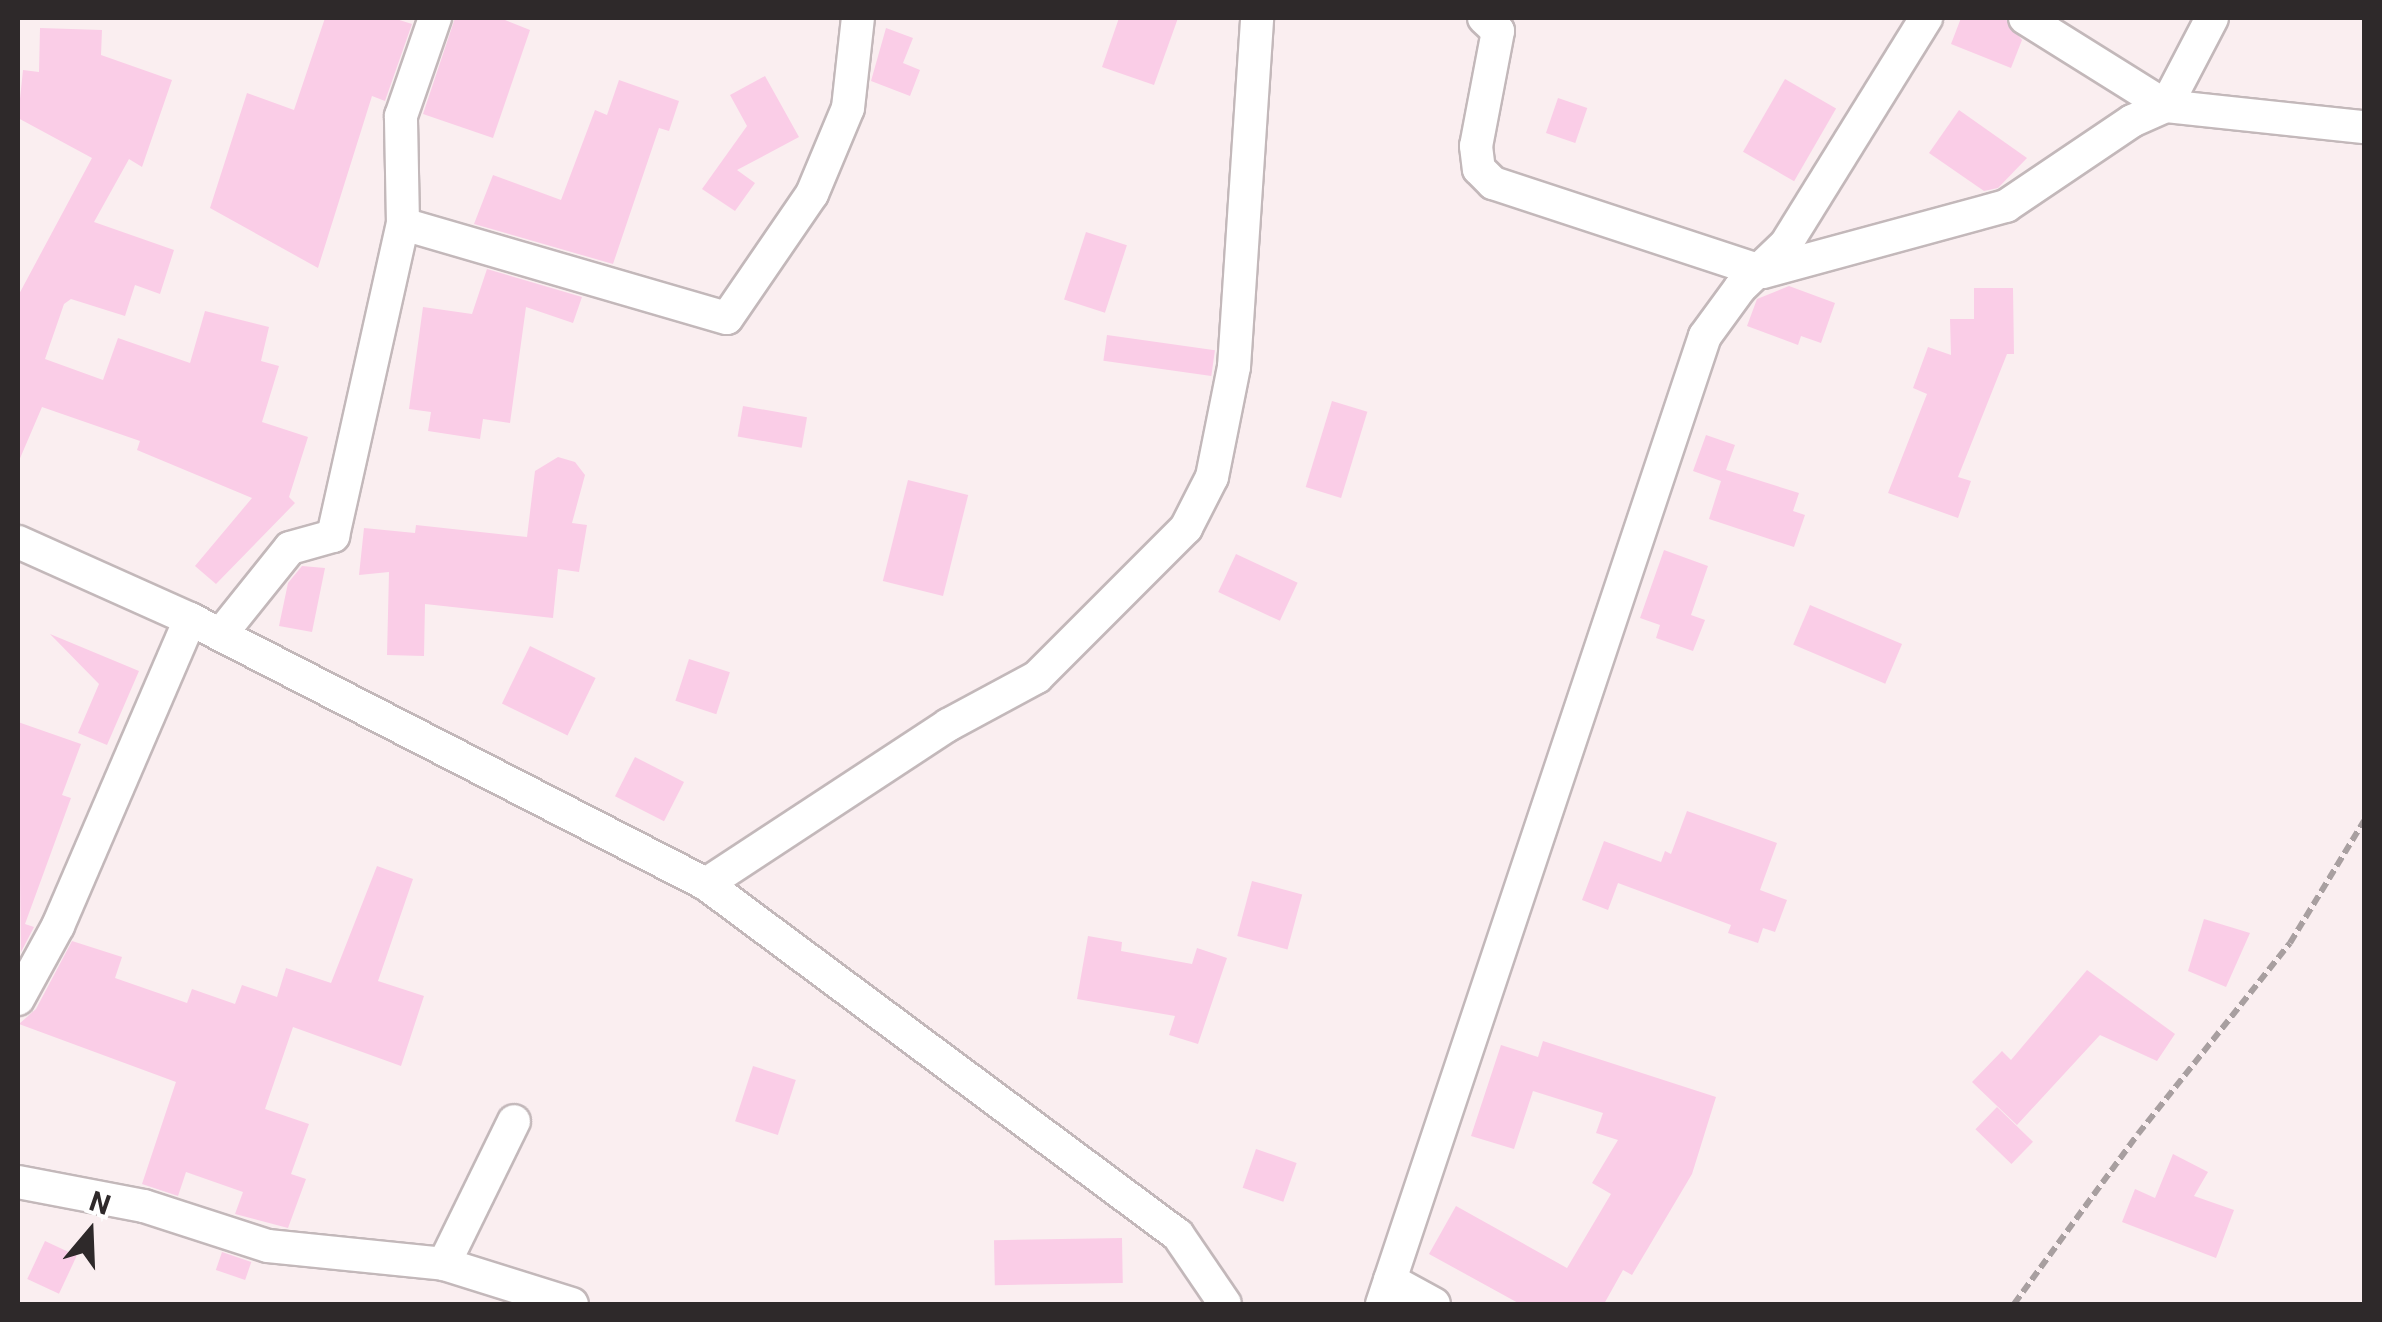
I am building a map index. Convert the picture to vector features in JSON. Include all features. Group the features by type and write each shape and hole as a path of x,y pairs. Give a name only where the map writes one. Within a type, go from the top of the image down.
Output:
{"street":[{"path":"221,634 290,548 333,536 403,224 401,116 436,18"},
{"path":"403,224 727,318 812,194 848,108 858,18"},
{"path":"706,884 948,725 1037,677 1186,528 1212,477 1234,367 1257,18"},
{"path":"1484,18 1498,31 1476,146 1479,169 1493,183 1763,272"},
{"path":"1763,272 1926,18"},
{"path":"2025,18 2166,106 2364,128"},
{"path":"1434,1304 1386,1292 1704,336 1740,288 1763,272 1988,215 2166,106 2212,18"},
{"path":"19,544 221,634 706,884 1178,1235 1225,1304"},
{"path":"18,999 58,926 190,619"},
{"path":"444,1264 514,1121"},
{"path":"18,1182 144,1206 268,1246 444,1264 572,1304"}],"path":[{"path":"2014,1304 2138,1134 2290,943 2364,821"}],"building":[{"path":"325,18 393,18 412,24 385,101 372,96 318,268 210,208 247,93 294,110"},
{"path":"455,18 500,18 530,30 493,138 423,114"},
{"path":"1119,18 1178,18 1154,85 1102,67"},
{"path":"1961,18 2005,18 2022,40 2011,68 1951,44"},
{"path":"40,28 102,30 101,55 172,80 142,167 129,159 94,222 174,250 160,294 135,285 125,316 71,299 64,304 45,359 103,380 118,338 190,363 205,311 269,327 261,361 279,366 262,422 308,437 289,497 295,503 216,584 195,566 252,498 137,450 140,441 42,407 18,463 18,296 92,158 18,118 23,70 39,72"},
{"path":"886,28 913,38 903,63 920,70 910,96 871,81"},
{"path":"765,76 799,137 737,170 755,183 735,211 702,189 747,126 730,95"},
{"path":"1785,79 1836,108 1794,181 1743,152"},
{"path":"619,80 679,101 669,131 659,128 613,264 474,224 493,175 561,200 595,110 607,115"},
{"path":"1558,98 1587,108 1575,143 1546,133"},
{"path":"1959,110 2027,158 1998,188 1984,191 1929,153"},
{"path":"1086,232 1127,245 1105,313 1064,300"},
{"path":"487,269 582,297 573,323 526,307 510,423 483,419 480,439 428,431 431,412 409,409 423,307 472,314"},
{"path":"1789,286 1835,303 1821,343 1801,336 1798,345 1747,326 1757,299"},
{"path":"1974,288 2013,288 2014,354 2007,354 1958,477 1971,481 1958,518 1888,493 1927,394 1913,388 1928,347 1951,355 1950,319 1974,319"},
{"path":"1107,335 1215,350 1211,376 1103,361"},
{"path":"1332,401 1367,412 1341,498 1306,487"},
{"path":"743,406 807,417 802,448 738,437"},
{"path":"1706,435 1735,445 1726,470 1799,493 1793,511 1805,515 1794,547 1709,519 1721,481 1693,471"},
{"path":"558,457 575,462 585,475 572,523 587,525 579,572 558,569 553,618 425,604 424,656 387,655 389,572 359,575 364,528 415,533 416,525 527,537 535,471"},
{"path":"908,480 968,495 943,596 883,581"},
{"path":"1664,550 1708,566 1691,615 1705,620 1693,651 1656,638 1660,625 1640,618"},
{"path":"1236,554 1298,583 1280,621 1218,592"},
{"path":"302,566 325,568 312,632 279,626 288,583"},
{"path":"1810,605 1902,644 1885,684 1793,645"},
{"path":"50,634 139,671 107,745 78,733 99,684"},
{"path":"530,646 596,678 568,736 502,704"},
{"path":"689,659 730,672 716,714 675,701"},
{"path":"18,722 81,744 62,795 71,798 25,924 34,927 21,952"},
{"path":"635,757 684,782 664,821 615,796"},
{"path":"1687,811 1777,843 1760,890 1787,900 1775,932 1763,928 1758,943 1728,933 1731,925 1618,883 1608,910 1582,900 1604,841 1661,862 1665,851 1671,854"},
{"path":"377,866 413,879 378,981 424,996 401,1066 293,1027 265,1109 309,1124 291,1174 306,1179 288,1228 235,1214 243,1192 186,1172 178,1196 142,1184 176,1082 19,1024 36,1009 72,941 122,957 115,978 187,1003 192,989 235,1004 242,985 277,997 286,968 331,983"},
{"path":"1252,881 1302,894 1287,950 1237,936"},
{"path":"2204,919 2250,933 2226,987 2188,971"},
{"path":"1088,936 1122,942 1121,951 1192,964 1197,948 1227,958 1198,1044 1169,1035 1175,1016 1077,999"},
{"path":"2087,970 2175,1034 2157,1061 2100,1035 2017,1125 1972,1082 2002,1051 2011,1060"},
{"path":"1543,1041 1716,1097 1692,1174 1632,1275 1623,1270 1604,1304 1520,1304 1429,1254 1456,1206 1567,1268 1611,1194 1592,1183 1618,1140 1596,1133 1603,1113 1533,1091 1514,1149 1471,1136 1501,1045 1538,1057"},
{"path":"753,1066 796,1080 778,1135 735,1121"},
{"path":"1997,1107 2033,1142 2011,1164 1975,1129"},
{"path":"1256,1149 1297,1163 1283,1202 1243,1188"},
{"path":"2173,1154 2208,1172 2194,1196 2234,1210 2216,1258 2122,1222 2135,1189 2155,1198"},
{"path":"1122,1238 1123,1283 995,1285 994,1240"},
{"path":"45,1241 77,1256 59,1294 27,1279"},
{"path":"222,1252 251,1262 245,1280 216,1270"}]}
